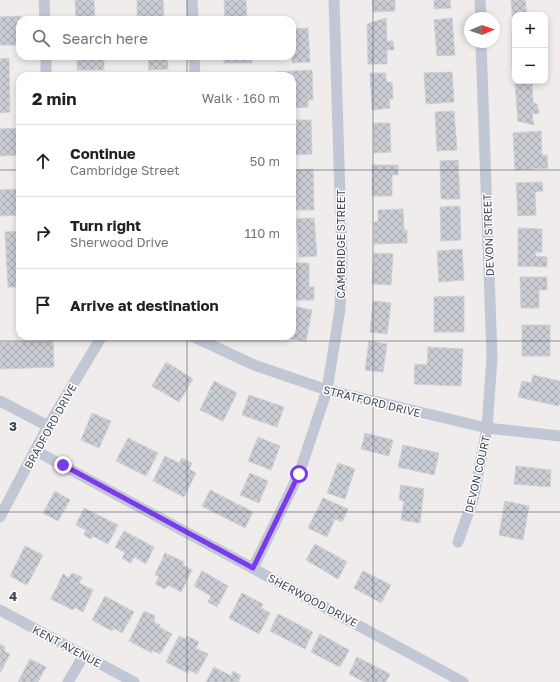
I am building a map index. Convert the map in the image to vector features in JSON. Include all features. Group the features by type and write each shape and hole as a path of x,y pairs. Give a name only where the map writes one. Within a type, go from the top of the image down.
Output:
{"street":[{"path":"44,0 45,16"},
{"path":"192,0 193,16"},
{"name":"CAMBRIDGE STREET","path":"253,568 299,474 327,390 340,309 342,261 334,0"},
{"path":"480,0 481,12"},
{"name":"DEVON STREET","path":"481,48 492,358 487,428"},
{"path":"46,60 46,72"},
{"path":"194,60 195,72"},
{"name":"BRADFORD DRIVE","path":"0,516 48,426 100,340"},
{"name":"STRATFORD DRIVE","path":"201,340 254,365 327,390 487,428 560,436"},
{"path":"0,401 48,426"},
{"name":"DEVON COURT","path":"458,542 473,500 487,428"},
{"name":"SHERWOOD DRIVE","path":"36,451 463,682"},
{"name":"KENT AVENUE","path":"0,610 134,682"},
{"path":"68,682 84,655"}],"building":[{"path":"75,0 94,0 95,16 76,16"},
{"path":"137,0 163,0 164,16 137,16"},
{"path":"224,0 246,0 247,16 225,16"},
{"path":"372,0 395,0 395,11 373,12"},
{"path":"434,0 450,0 451,8 434,9"},
{"path":"511,0 525,0 527,12 512,12 512,14"},
{"path":"16,16 16,45 0,45 0,17"},
{"path":"386,18 387,41 393,41 394,50 387,50 387,64 368,64 367,24"},
{"path":"452,18 455,55 437,56 434,20"},
{"path":"308,28 310,62 292,63 292,60 296,60 296,29"},
{"path":"9,58 10,112 0,113 0,59"},
{"path":"77,60 104,60 104,70 77,70"},
{"path":"148,60 167,60 168,69 149,70"},
{"path":"224,60 252,60 252,63 224,63"},
{"path":"312,70 313,100 308,100 308,107 296,108 296,72 275,72"},
{"path":"452,72 454,102 426,104 424,73"},
{"path":"370,73 386,73 386,82 392,82 393,99 389,99 390,108 372,110"},
{"path":"515,84 532,84 533,102 537,104 539,113 532,114 534,125 518,121"},
{"path":"454,111 457,150 437,151 435,112"},
{"path":"296,120 311,120 312,154 296,155"},
{"path":"373,123 390,123 391,152 374,153"},
{"path":"16,128 16,155 0,156 0,129"},
{"path":"541,131 542,155 547,155 548,168 515,170 513,133"},
{"path":"458,160 460,199 441,199 440,161"},
{"path":"372,165 398,165 398,175 392,175 392,196 372,196"},
{"path":"313,169 314,210 296,210 296,170"},
{"path":"542,182 543,191 535,192 536,215 518,216 516,183"},
{"path":"16,189 16,215 0,216 0,190"},
{"path":"460,206 461,240 441,241 440,207"},
{"path":"403,209 404,230 407,230 407,243 374,244 374,222 378,222 378,210"},
{"path":"314,218 317,256 299,257 296,219"},
{"path":"518,228 542,229 542,252 536,252 535,256 547,257 547,267 518,266"},
{"path":"16,231 16,287 8,287 5,232"},
{"path":"462,249 464,280 439,282 437,251"},
{"path":"374,253 393,254 391,285 372,284"},
{"path":"296,263 309,263 309,287 314,287 314,300 296,300"},
{"path":"520,277 547,277 547,290 539,290 539,308 521,308"},
{"path":"464,296 464,332 434,332 434,297"},
{"path":"373,301 391,303 387,334 370,332"},
{"path":"296,307 312,310 306,342 296,340"},
{"path":"522,325 550,325 550,356 522,356"},
{"path":"53,341 54,367 0,369 0,342"},
{"path":"369,341 387,344 383,372 365,370"},
{"path":"428,347 463,349 461,386 414,384 415,364 427,365"},
{"path":"166,362 193,379 179,402 152,386"},
{"path":"533,375 560,381 559,406 518,397 522,381 531,383"},
{"path":"214,381 237,393 223,421 200,410"},
{"path":"249,395 284,407 277,427 242,415"},
{"path":"92,413 111,421 99,448 81,440"},
{"path":"365,433 393,440 389,456 361,449"},
{"path":"258,437 280,446 271,470 248,461"},
{"path":"128,438 158,453 146,476 116,461"},
{"path":"403,445 439,453 434,475 398,467"},
{"path":"165,456 179,463 182,458 192,463 189,469 196,473 184,497 153,481"},
{"path":"338,463 355,469 345,499 327,493"},
{"path":"516,466 551,470 550,487 514,484"},
{"path":"250,473 268,481 259,503 240,495"},
{"path":"401,485 424,489 420,523 401,520 404,501 399,500"},
{"path":"210,490 253,512 245,528 202,506"},
{"path":"55,491 70,500 58,521 43,513"},
{"path":"323,498 348,509 342,522 335,519 327,537 308,528"},
{"path":"505,501 529,506 523,540 499,535"},
{"path":"84,508 118,525 108,544 93,536 91,539 84,535 86,530 76,525"},
{"path":"124,531 154,547 146,564 134,557 131,563 122,558 125,553 115,547"},
{"path":"315,544 347,562 338,579 306,560"},
{"path":"25,546 43,555 27,585 10,576"},
{"path":"165,553 184,562 183,565 192,570 181,592 168,585 165,589 155,584 159,576 155,575"},
{"path":"202,571 228,586 217,607 208,602 211,596 194,586"},
{"path":"363,571 391,585 381,603 354,588"},
{"path":"72,573 82,577 79,583 93,590 83,612 74,607 73,610 51,599 63,574 69,578"},
{"path":"242,593 263,604 261,608 270,613 259,634 229,618"},
{"path":"105,596 134,612 122,633 114,628 112,631 92,620"},
{"path":"144,611 155,616 154,622 160,625 159,627 172,634 160,654 152,650 152,653 129,641"},
{"path":"278,614 313,632 305,649 270,631"},
{"path":"320,634 349,650 340,667 311,652"},
{"path":"179,636 185,639 187,636 199,642 196,648 208,654 197,674 189,670 188,673 166,662"},
{"path":"0,644 5,647 4,651 10,654 0,673"},
{"path":"357,657 390,674 386,682 365,682 349,674"},
{"path":"30,659 46,667 38,682 18,682"},
{"path":"214,667 231,676 233,671 241,676 238,681 240,682 206,682"}],"route":[{"path":"63,465 253,568 299,474"}]}
